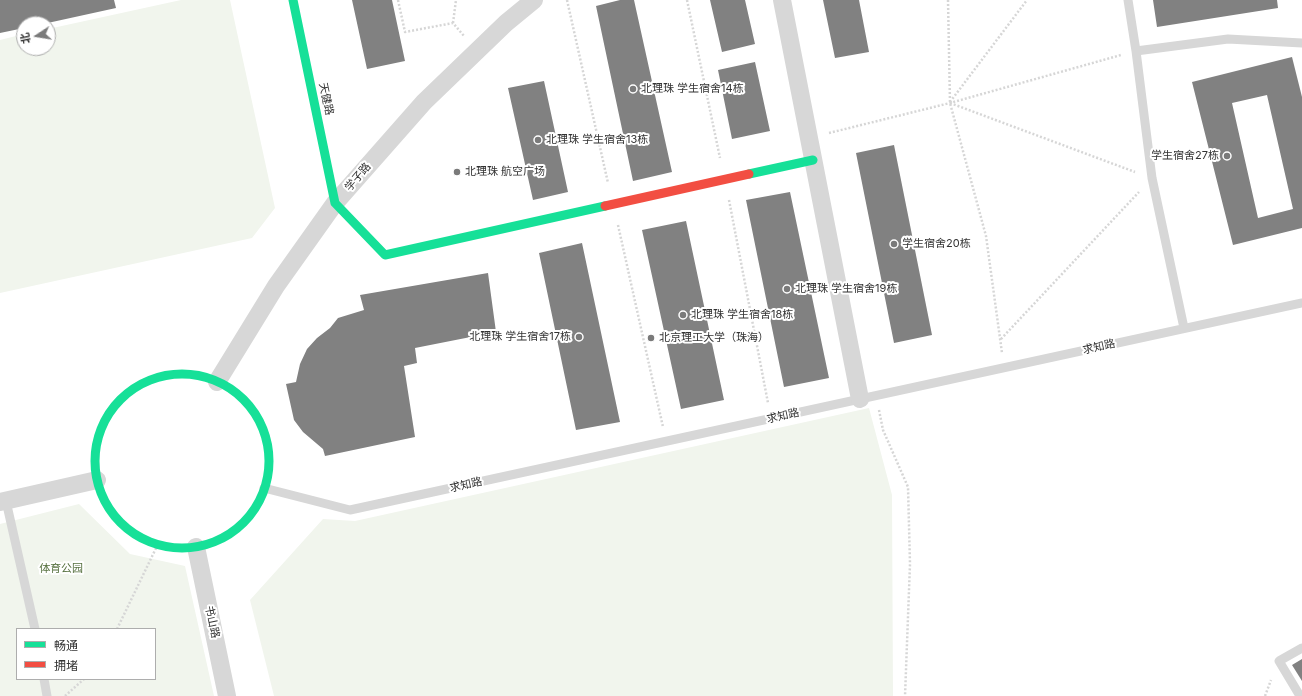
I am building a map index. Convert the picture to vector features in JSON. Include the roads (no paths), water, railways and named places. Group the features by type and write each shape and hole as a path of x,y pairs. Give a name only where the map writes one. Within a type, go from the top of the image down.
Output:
{"street":[{"name":"天健路","path":"293,0 335,203"},
{"name":"学子路","path":"217,382 276,286 335,203 424,102 506,24 534,0"},
{"path":"782,0 813,160 868,397"},
{"path":"335,203 384,255 813,160"},
{"path":"180,374 199,376 217,382 235,393 250,408 261,426 267,446 268,467 264,488 257,505 245,521 231,533 214,542 196,547 179,548 161,546 145,540 128,530 114,515 103,498 97,480 95,460 97,441 103,423 114,407 127,393 143,383 161,376 180,374"},
{"path":"3,501 97,480"},
{"name":"书山路","path":"196,547 228,696"}],"lane":[{"path":"1128,0 1136,50 1152,178 1184,328"},
{"path":"1136,50 1228,39 1302,42"},
{"name":"求知路","path":"264,488 350,510 1302,303"},
{"path":"3,501 35,628"},
{"path":"1300,696 1279,661 1302,648"},
{"path":"44,680 47,696"}],"place":[{"name":"北理珠 学生宿舍14栋","path":"633,89"},
{"name":"北理珠 学生宿舍13栋","path":"538,140"},
{"name":"学生宿舍27栋","path":"1227,156"},
{"name":"北理珠 航空广场","path":"457,172"},
{"name":"学生宿舍20栋","path":"894,244"},
{"name":"北理珠 学生宿舍19栋","path":"787,289"},
{"name":"北理珠 学生宿舍18栋","path":"683,315"},
{"name":"北理珠 学生宿舍17栋","path":"579,337"},
{"name":"北京理工大学（珠海）","path":"651,338"}],"park label":[{"name":"体育公园","path":"61,569"}]}
